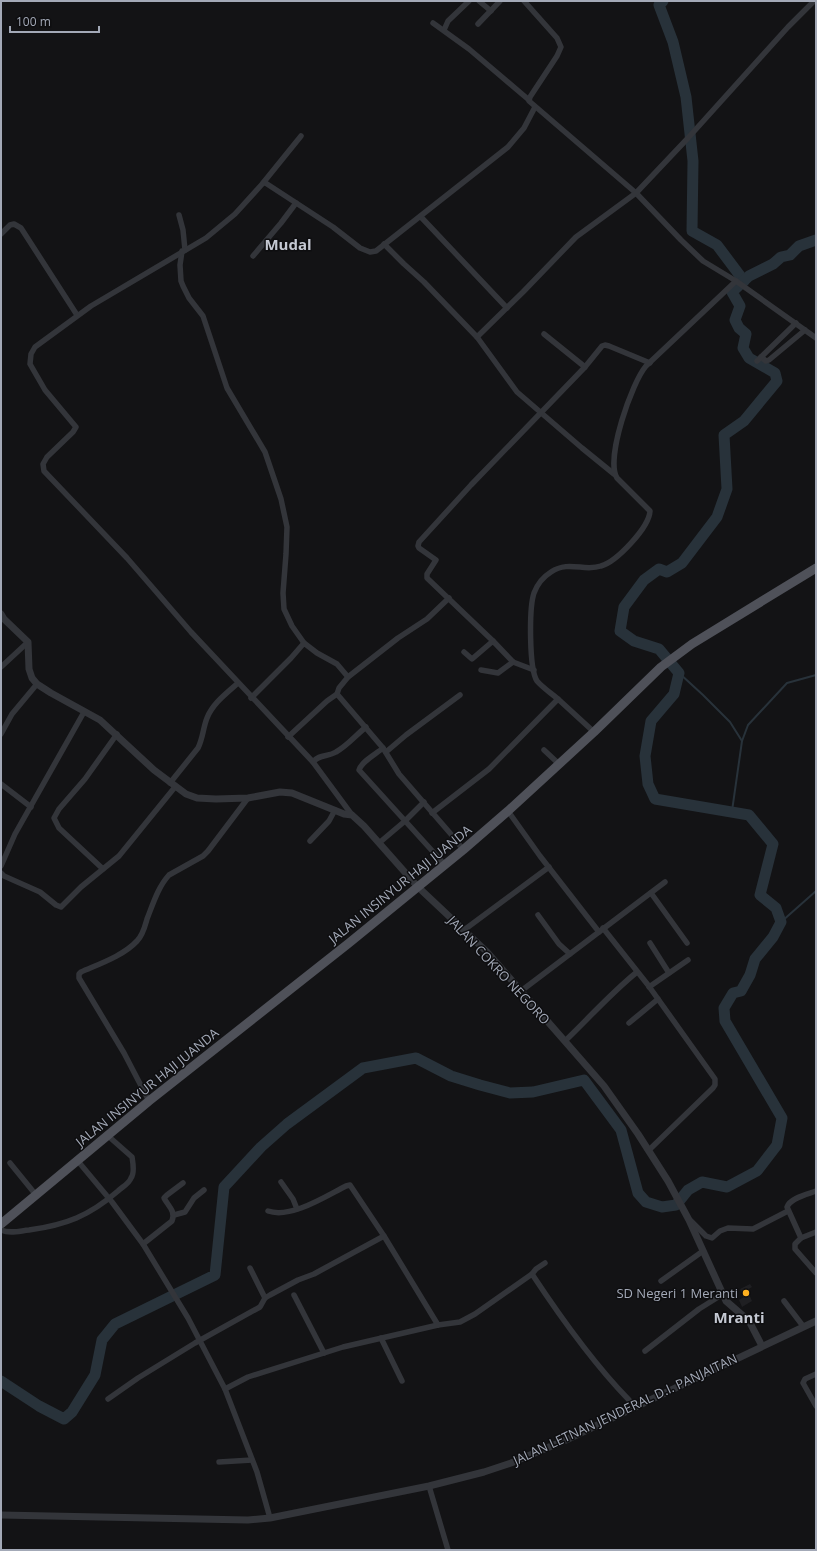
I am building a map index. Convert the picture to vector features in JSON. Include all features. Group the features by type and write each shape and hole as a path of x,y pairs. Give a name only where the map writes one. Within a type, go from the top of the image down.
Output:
{"main road":[{"name":"JALAN INSINYUR HAJI JUANDA","path":"1,1224 106,1135 463,850 594,732 661,667 692,644 816,568"}],"street":[{"path":"444,30 448,21 469,1"},
{"path":"480,1 491,10"},
{"path":"478,24 500,1"},
{"path":"524,1 557,38 561,47 557,56 529,100"},
{"path":"477,336 507,308 576,237 636,193 688,138 788,27 814,1"},
{"path":"434,22 469,49 636,193 690,249 703,260 815,336"},
{"path":"263,183 268,183 364,250 375,252 508,147 524,128 535,107"},
{"path":"300,136 263,183 235,214 206,238 77,315 36,347 29,359 30,364 45,390 76,427 73,432 47,457 43,464 43,469 127,558 251,698 313,762 352,815"},
{"path":"253,256 296,203"},
{"path":"179,215 183,230 184,251 180,265 183,286 189,298 203,316 227,388 266,452 281,499 287,527 283,593 284,609 292,626 304,643 317,653 337,664 348,677"},
{"path":"421,217 507,308"},
{"path":"1,234 10,225 14,224 21,228 77,315"},
{"path":"384,244 477,336 510,385 540,414 614,474 650,511 650,516 636,540 606,564 597,567 567,566 559,568 551,572 541,582 533,595 531,645 536,679 594,732"},
{"path":"614,474 615,444 637,380 643,370 737,282"},
{"path":"796,323 759,359 766,361 769,360 805,330"},
{"path":"544,334 585,367"},
{"path":"534,670 513,662 427,578 427,574 436,560 419,548 418,544 471,485 585,367 600,348 604,345 650,363"},
{"path":"288,737 327,701 337,694 348,677 391,643 427,619 449,598"},
{"path":"1,614 4,619 28,642 29,669 32,678 37,684 12,714 1,734"},
{"path":"464,652 472,659 493,641"},
{"path":"1,667 28,642"},
{"path":"251,698 304,643"},
{"path":"481,670 498,673 513,662"},
{"path":"1,873 4,876 40,892 56,905 60,907 64,905 81,887 114,861 124,850 173,785 198,748 211,710 238,683"},
{"name":"JALAN COKRO NEGORO","path":"37,684 100,720 117,734 154,770 186,794 197,798 216,799 248,798 280,792 292,793 344,814 352,815 418,887 487,952 604,1086 649,1150 668,1181 689,1220 723,1294 731,1307 753,1327 762,1346"},
{"path":"337,694 384,750 399,774 463,850"},
{"path":"445,865 359,770 366,762 406,735 460,695"},
{"path":"432,813 488,769 558,699"},
{"path":"1,866 15,834 84,712"},
{"path":"313,762 320,756 335,753 366,727"},
{"path":"103,869 59,828 54,818 59,809 85,779 117,734"},
{"path":"544,750 559,764"},
{"path":"1,784 31,807"},
{"path":"149,1101 124,1053 79,978 79,974 118,955 138,940 165,879 169,875 203,856 248,798"},
{"path":"379,843 405,821 424,802"},
{"path":"310,841 329,821 335,810"},
{"path":"508,811 549,867 649,986 708,1068 715,1082 713,1088 649,1150"},
{"path":"464,930 549,867"},
{"path":"521,991 666,882"},
{"path":"651,893 687,943"},
{"path":"538,915 559,944 570,954"},
{"path":"650,943 669,973"},
{"path":"649,986 688,960"},
{"path":"564,1041 588,1019 617,988 637,972"},
{"path":"629,1023 658,999"},
{"path":"1,1230 13,1232 49,1227 71,1221 109,1199 131,1179 133,1173 133,1159 106,1135"},
{"path":"77,1160 143,1244 200,1341 225,1389 257,1472 270,1518"},
{"path":"10,1163 36,1195"},
{"path":"281,1182 293,1199 297,1209"},
{"path":"174,1215 164,1198 182,1183"},
{"path":"268,1211 280,1214 297,1209 312,1204 350,1185 384,1236 403,1270 438,1325"},
{"path":"143,1244 170,1223 174,1215 185,1212 194,1198 204,1190"},
{"path":"802,1238 788,1211 787,1206 789,1203 816,1191"},
{"path":"689,1220 706,1236 712,1238 720,1231 728,1228 753,1229 788,1211"},
{"path":"815,1271 796,1248 795,1244 802,1238 816,1232"},
{"path":"108,1399 138,1378 260,1307 265,1298 384,1236"},
{"path":"661,1281 703,1250"},
{"path":"225,1389 248,1377 324,1352 438,1325 460,1322 532,1274 536,1269 545,1263"},
{"path":"250,1268 265,1298"},
{"path":"532,1274 554,1308 604,1373 629,1400"},
{"path":"645,1351 699,1309 723,1294"},
{"path":"294,1296 324,1352"},
{"path":"784,1301 803,1326"},
{"name":"JALAN LETNAN JENDERAL D.I. PANJAITAN","path":"1,1515 227,1521 270,1518 429,1486 484,1472 546,1448 816,1320"},
{"path":"382,1338 402,1380"},
{"path":"816,1374 805,1379 803,1383 816,1406"},
{"path":"219,1462 252,1460"},
{"path":"429,1486 448,1550"}],"shaded area":[{"name":"SD Negeri 1 Meranti","path":"750,1284 752,1287 747,1290 752,1301 742,1307 739,1300 744,1297 740,1289"}],"waterway":[{"path":"663,1 659,5 673,42 686,97 693,161 692,231 717,245 744,281"},
{"path":"1,1381 39,1406 64,1419 72,1412 95,1375 102,1340 115,1324 215,1275 224,1187 261,1147 287,1124 363,1068 416,1058 451,1076 510,1093 533,1092 584,1080 621,1130 638,1193 646,1202 662,1207 676,1205 688,1190 702,1182 727,1187 757,1171 777,1145 782,1118 725,1021 724,1008 733,993 741,991 750,975 755,959 773,937 781,922 776,908 760,895 773,844 749,815 655,799 648,784 645,756 651,721 674,694 679,673 659,649 634,641 620,631 624,607 644,580 659,569 667,572 682,563 717,517 727,489 724,435 744,421 777,381 775,373 749,358 743,348 746,334 739,328 735,320 740,306 732,292 749,276 773,264 781,257 790,255 799,246 816,240"},
{"path":"679,673 730,722 742,741"},
{"path":"732,811 742,741 748,725 787,683 816,675"},
{"path":"781,922 816,891"}],"place":[{"name":"SD Negeri 1 Meranti","path":"746,1293"}],"district":[{"name":"Mudal","path":"288,245"},
{"name":"Mranti","path":"739,1318"}]}
